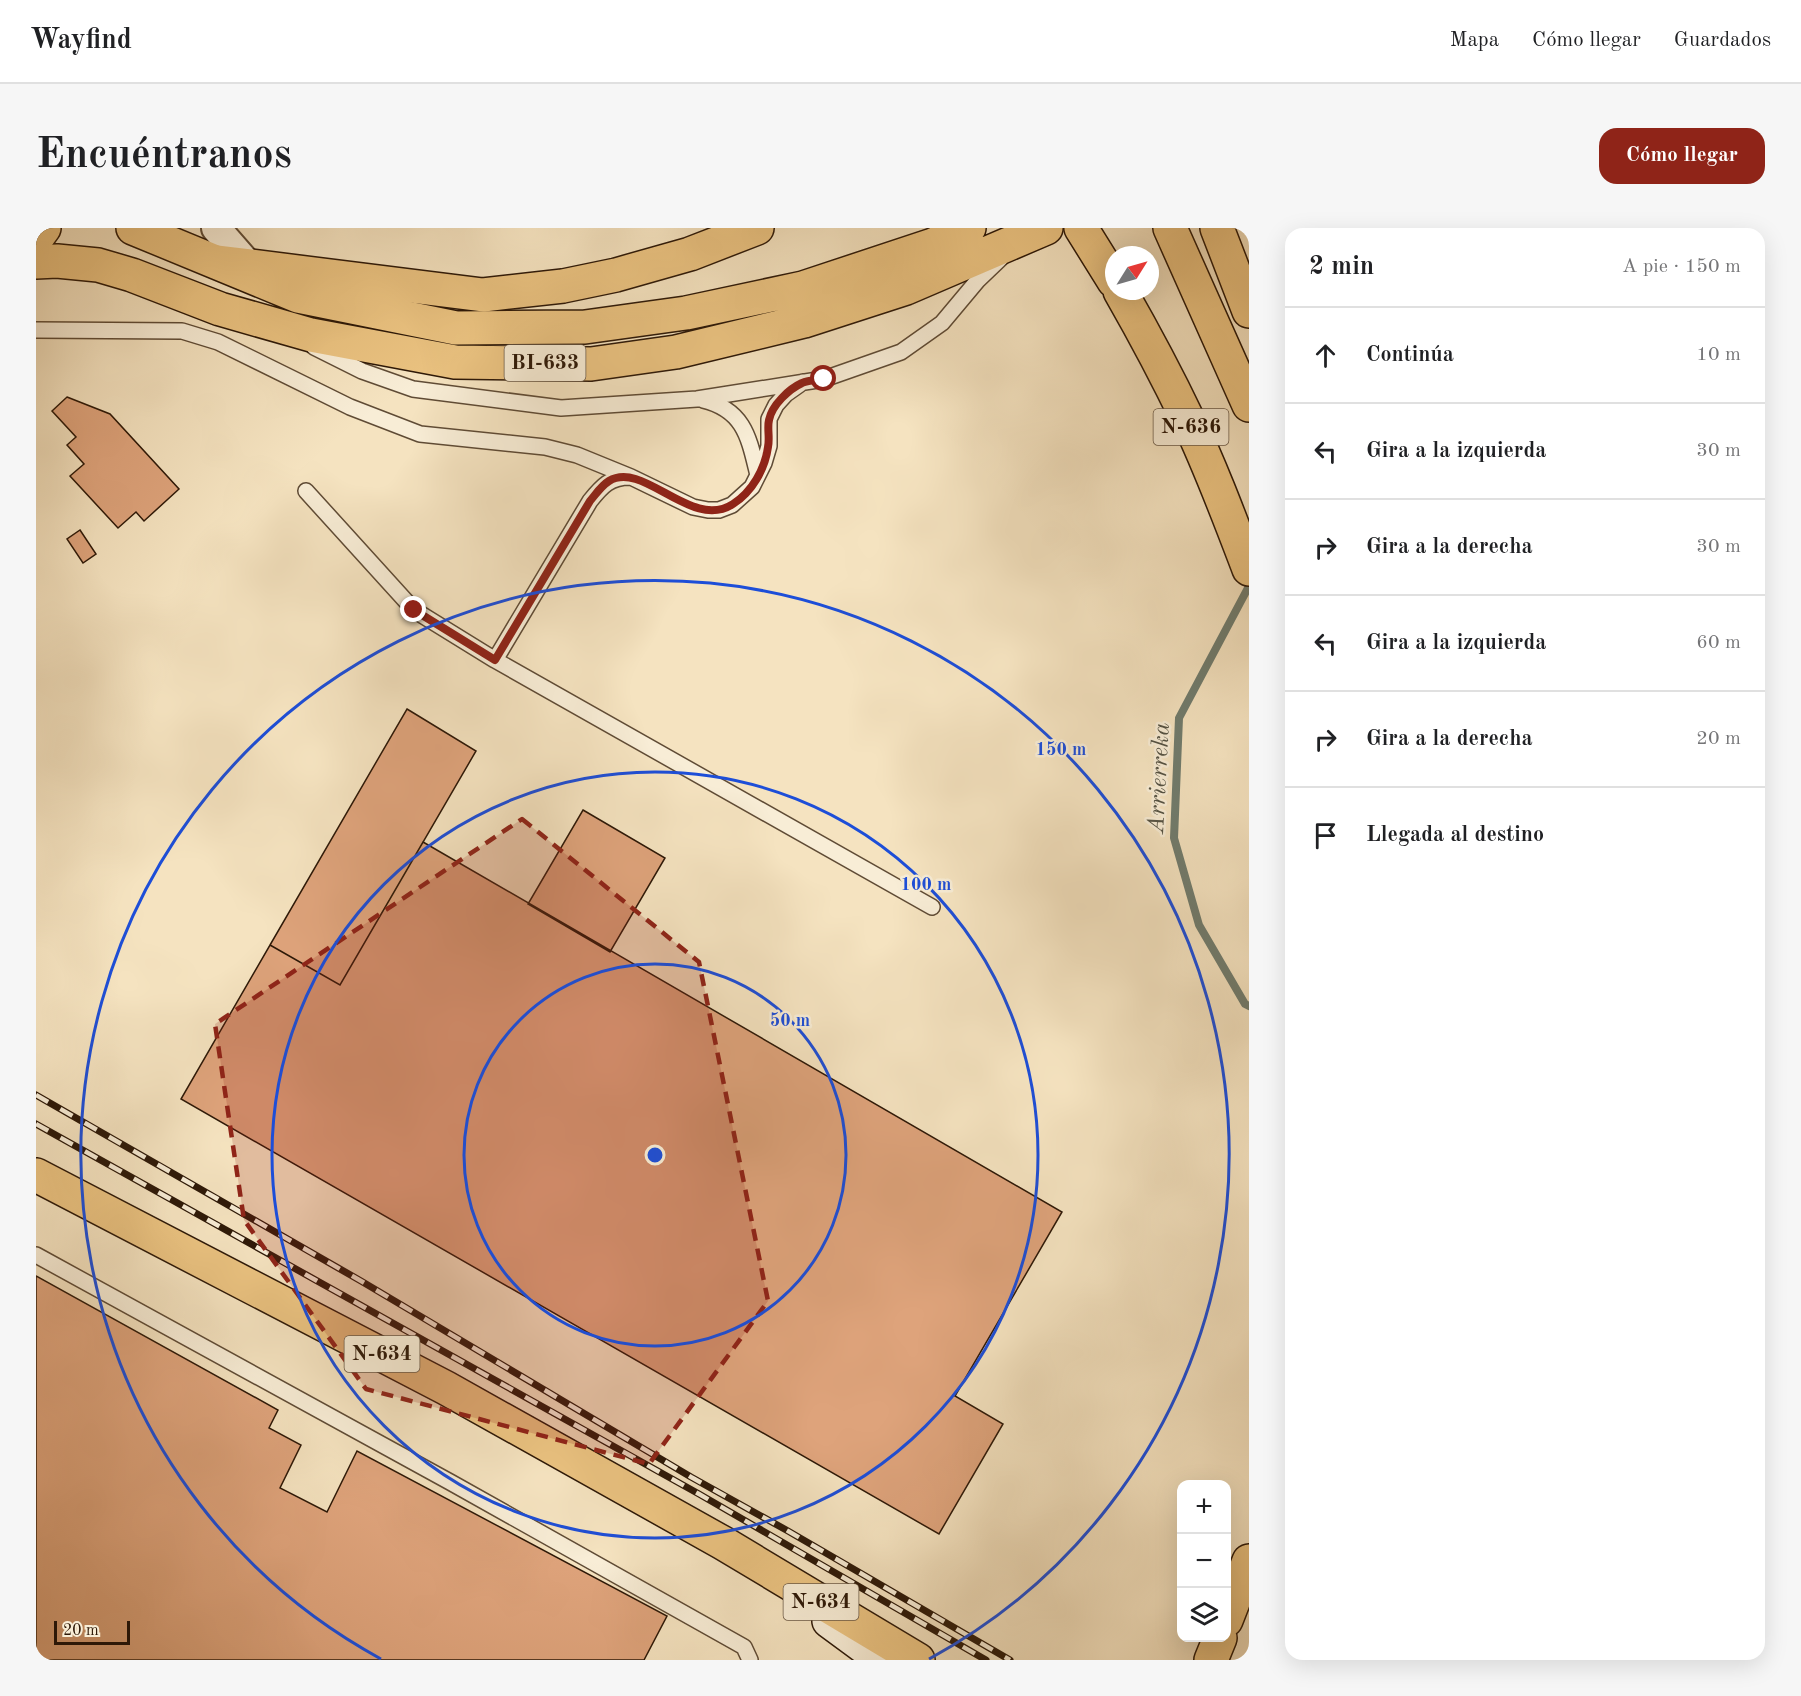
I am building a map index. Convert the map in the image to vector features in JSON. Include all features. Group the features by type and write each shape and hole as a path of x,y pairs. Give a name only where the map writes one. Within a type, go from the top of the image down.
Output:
{"main road":[{"path":"36,239 44,228"},
{"name":"BI-633","path":"133,228 167,244 218,262 298,296 456,328 585,327 686,313 803,288 933,245 969,228"},
{"path":"218,262 483,295 563,286 616,275 690,254 757,228"},
{"path":"1081,228 1105,267"},
{"path":"1170,228 1249,405"},
{"path":"1217,228 1249,311"},
{"name":"BI-633","path":"36,262 57,261 98,265 132,275 220,309 311,335 455,362 591,364 676,352 804,321 906,288 1034,233"},
{"name":"N-636","path":"1125,300 1189,422 1249,569"},
{"name":"N-634","path":"36,1175 447,1388 723,1543 918,1660"},
{"path":"1231,1609 1249,1561"},
{"path":"1210,1660 1218,1642"}],"street":[{"path":"216,228 250,267"},
{"path":"690,254 730,228"},
{"path":"723,1543 882,1660"}],"lane":[{"path":"264,321 362,371 413,389 561,408 697,399 824,379 901,352 942,323 978,280 1034,233"},
{"path":"36,330 182,331 218,342 350,407 420,434 545,447 576,455 631,477 693,507 719,510 743,497 758,476 769,446 769,419 776,405 786,394 803,382"},
{"path":"697,399 719,404 737,418 746,431 758,476"},
{"path":"495,660 595,496 608,481 618,477 631,477"},
{"path":"306,491 414,610 495,660 932,907"},
{"path":"36,1255 450,1482 744,1647 750,1660"}],"highlighted area":[{"path":"522,819 699,962 768,1301 649,1464 366,1389 244,1220 215,1024"}],"building":[{"path":"67,397 110,414 179,489 144,521 136,512 118,528 70,476 84,464 67,445 76,437 52,411"},
{"path":"80,530 96,554 83,563 67,539"},
{"path":"407,709 476,751 340,985 270,945"},
{"path":"583,810 665,858 610,952 528,904"},
{"path":"423,842 1062,1212 955,1396 1003,1424 939,1534 181,1099 270,945 340,985"},
{"path":"36,1276 278,1410 269,1428 301,1445 280,1488 327,1512 357,1451 667,1616 644,1660 36,1660"}],"waterway":[{"name":"Arrierreka","path":"1249,586 1179,718 1174,838 1199,925 1245,1004 1249,1006"}],"railway":[{"path":"36,1095 361,1281 691,1477 1010,1660"},
{"path":"36,1124 699,1494 986,1660"}],"route":[{"path":"414,610 495,660 590,501 608,481 618,477 631,477 693,507 708,510 719,510 732,505 752,487 764,463 769,446 769,419 776,405 786,394 803,382 824,379"}]}
